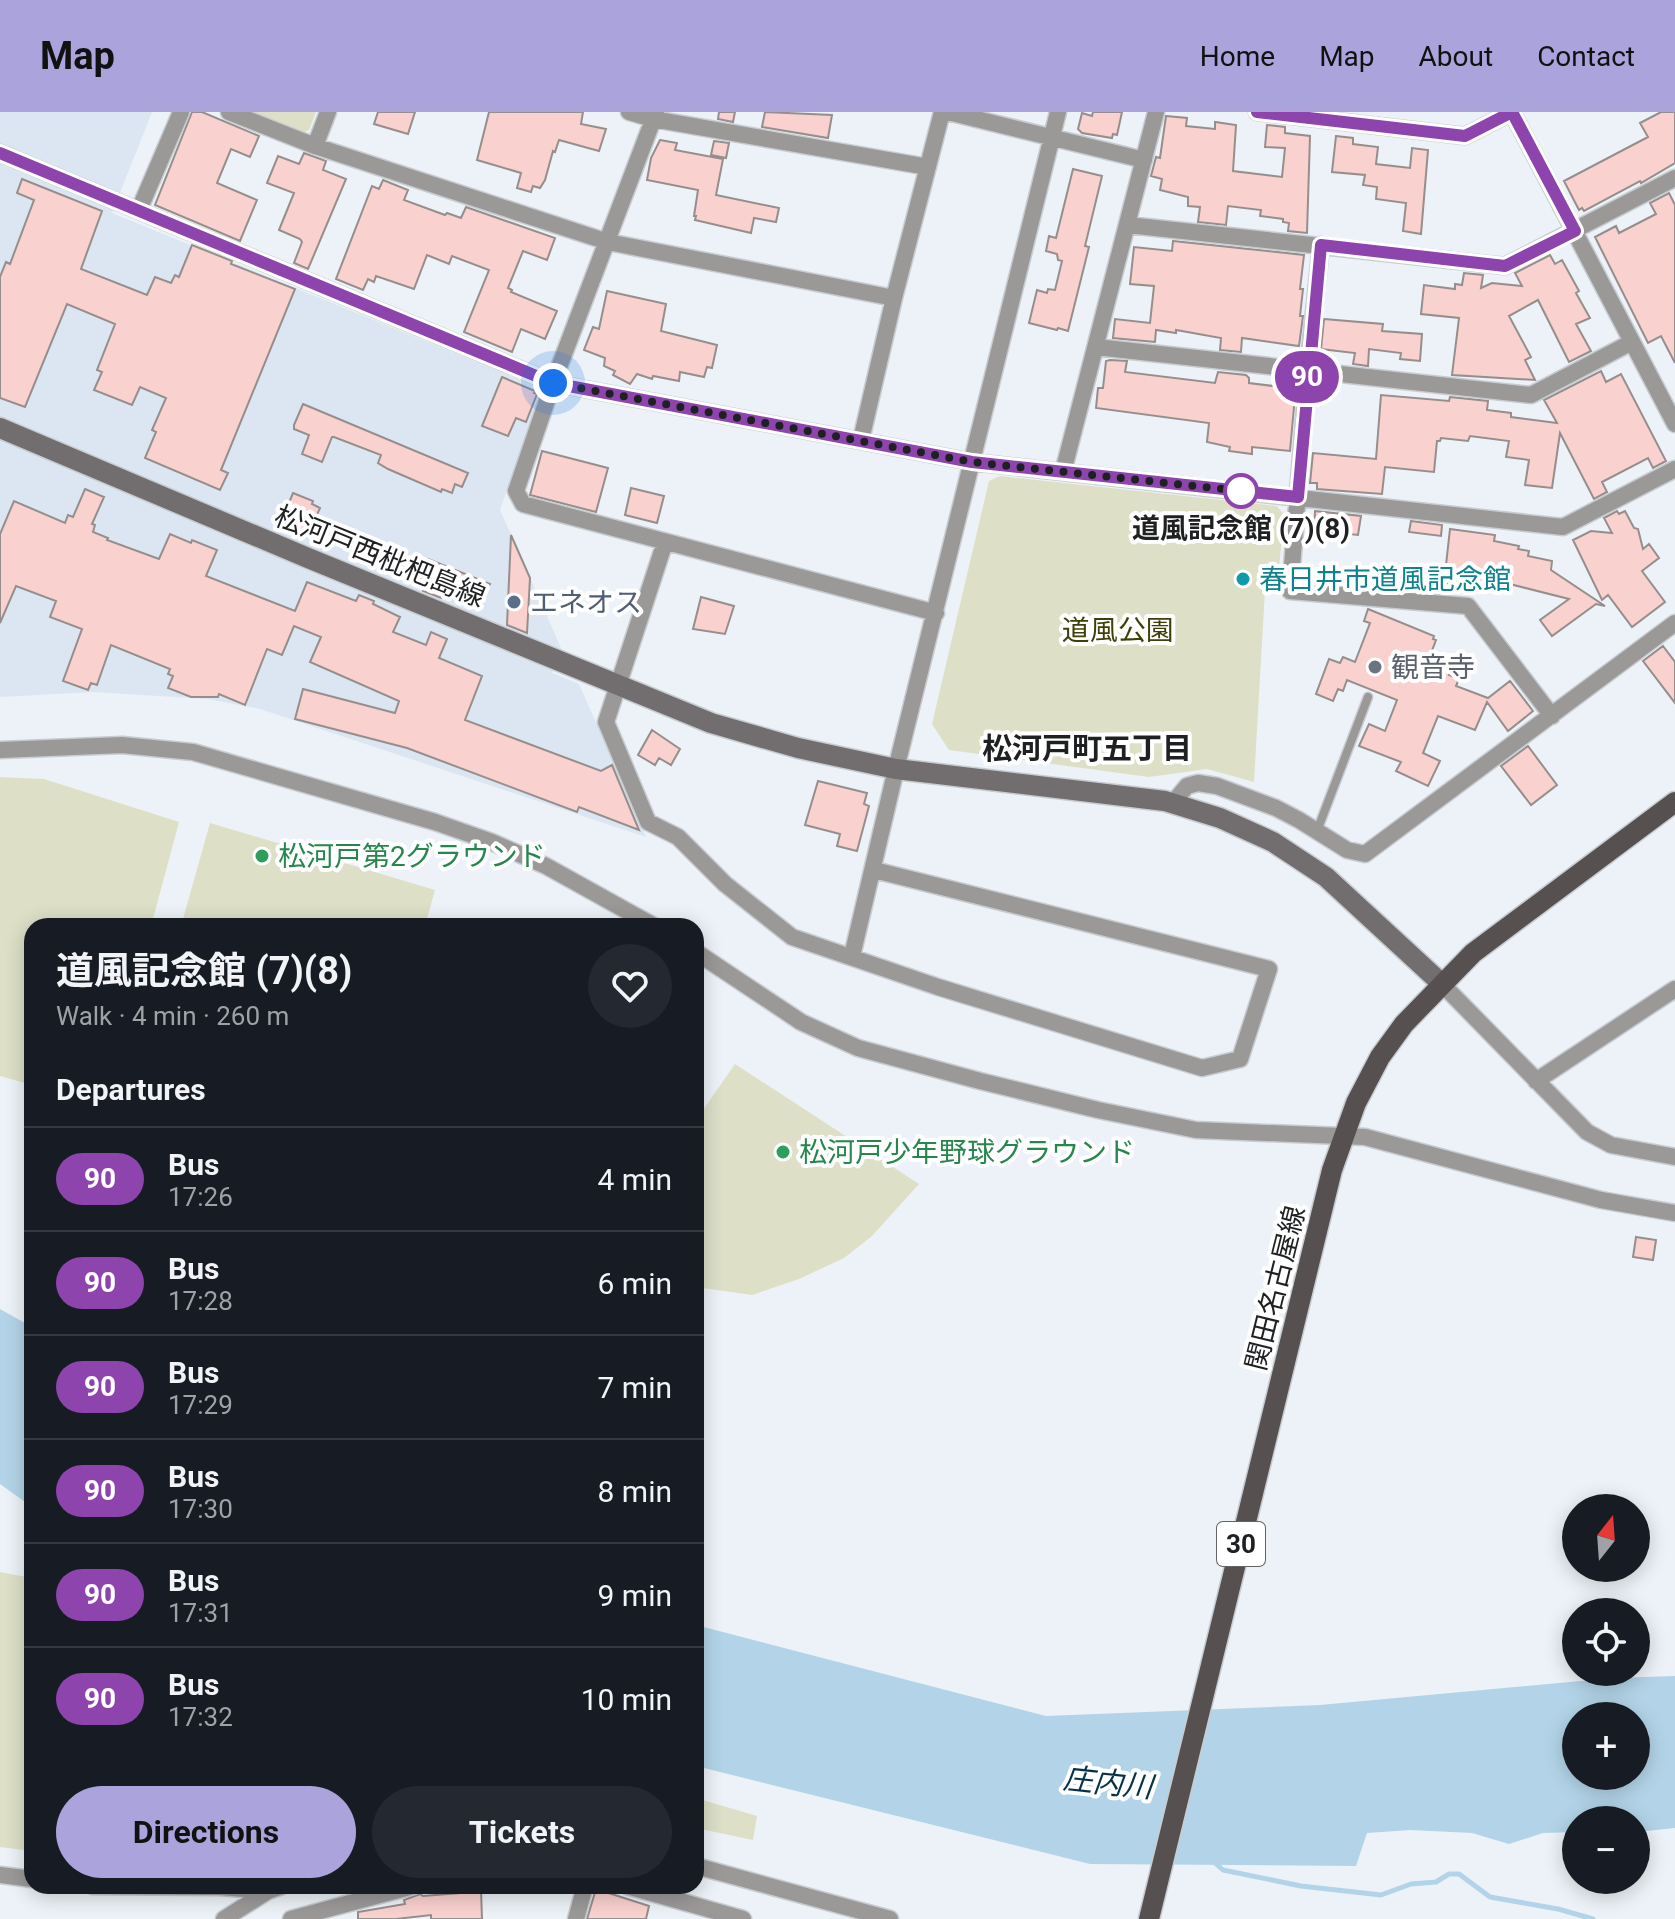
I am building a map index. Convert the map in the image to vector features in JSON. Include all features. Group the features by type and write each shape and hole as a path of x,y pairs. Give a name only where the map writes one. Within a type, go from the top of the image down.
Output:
{"main road":[{"name":"松河戸西枇杷島線","path":"0,428 711,723 798,748 896,769 1172,804 1220,818 1273,842 1326,877 1442,984"},
{"name":"関田名古屋線","path":"1149,1919 1332,1170 1356,1103 1380,1057 1404,1024 1473,953 1675,802"}],"street":[{"path":"139,210 181,112"},
{"path":"229,112 315,146 608,242 894,298"},
{"path":"315,146 328,112"},
{"path":"629,112 928,167"},
{"path":"861,440 894,298 945,112 1144,160"},
{"path":"852,956 1058,112"},
{"path":"1063,472 1156,112"},
{"path":"1257,112 1465,136 1512,112 1675,424"},
{"path":"654,116 553,383 516,491 523,504 936,613"},
{"path":"0,153 553,383 972,462 1563,527 1675,469"},
{"path":"1128,225 1505,266 1675,178"},
{"path":"1321,245 1290,591 1468,606 1552,716"},
{"path":"1096,347 1531,395 1632,342"},
{"path":"665,542 606,722 648,822 678,837 725,884 792,937 938,987 1202,1068 1240,1059 1269,969 874,870"},
{"path":"1172,804 1187,786 1198,783 1217,786 1276,808 1347,850 1365,854 1675,623"},
{"path":"0,750 122,745 193,752 435,822 492,842 546,866 640,918"},
{"path":"704,957 801,1022 858,1048 1098,1110 1196,1130 1365,1137 1601,1200 1675,1213"},
{"path":"1442,984 1587,1132 1611,1145 1675,1157"},
{"path":"1536,1081 1675,989"},
{"path":"704,1868 890,1919"},
{"path":"0,1875 24,1878"},
{"path":"224,1919 265,1894"},
{"path":"291,1919 340,1912 391,1894"},
{"path":"576,1919 583,1894"},
{"path":"655,1894 743,1919"}],"lane":[{"path":"1317,831 1368,697"}],"shaded area":[{"path":"0,112 152,112 112,213 538,387 540,394 500,510 561,648 552,673 579,684 646,837 260,709 208,699 93,692 0,697"}],"green space":[{"path":"249,112 316,112 309,130 302,133"},
{"name":"道風公園","path":"1000,476 1277,506 1284,515 1277,590 1265,590 1254,782 1207,769 1149,777 949,750 932,724 989,481"},
{"path":"0,777 44,779 179,822 153,918 24,918 24,1083 0,1076"},
{"name":"松河戸第2グラウンド","path":"210,823 435,890 427,918 183,918"},
{"name":"松河戸少年野球グラウンド","path":"735,1064 919,1184 872,1236 844,1258 799,1279 752,1295 704,1288 704,1109"},
{"path":"0,1572 24,1576 24,1850 0,1847"},
{"path":"704,1800 757,1816 753,1840 704,1830"}],"water":[{"path":"0,1309 24,1322 24,1501 0,1484"},
{"name":"庄内川","path":"704,1627 1046,1716 1320,1705 1562,1683 1562,1686 1650,1686 1650,1677 1675,1676 1675,1828 1650,1831 1650,1806 1562,1806 1562,1832 1543,1833 1509,1844 1472,1833 1410,1830 1367,1833 1356,1866 1090,1864 704,1768"}],"building":[{"path":"192,112 202,112 259,136 250,157 231,149 217,183 257,200 240,241 155,205"},
{"path":"378,112 415,112 408,134 374,124"},
{"path":"489,112 583,112 581,124 606,129 599,151 559,140 545,180 540,188 533,186 531,192 517,188 521,173 477,160"},
{"path":"719,112 735,112 733,122 718,119"},
{"path":"765,112 832,115 828,138 762,127"},
{"path":"1093,112 1122,112 1117,135 1113,134 1112,138 1082,133 1078,129 1082,113 1092,116"},
{"path":"1661,112 1675,112 1675,163 1584,211 1582,208 1579,210 1564,181 1648,137 1640,123"},
{"path":"1166,116 1187,118 1186,126 1215,129 1215,122 1236,125 1233,171 1282,177 1285,148 1265,147 1267,125 1285,127 1285,133 1310,136 1307,233 1288,231 1289,223 1283,222 1283,219 1260,216 1261,210 1228,206 1226,225 1198,222 1200,207 1188,206 1188,197 1160,190 1162,179 1151,176 1156,157 1160,158"},
{"path":"1336,136 1353,138 1353,144 1378,147 1376,164 1410,168 1412,148 1428,150 1421,234 1403,231 1406,203 1376,199 1377,187 1363,185 1365,175 1332,172"},
{"path":"660,140 677,143 675,150 723,159 716,195 779,208 776,222 754,218 751,233 695,220 698,190 647,180 651,158"},
{"path":"714,141 729,143 726,158 711,155"},
{"path":"304,153 326,161 323,170 346,179 308,269 294,263 302,242 300,239 279,230 294,193 267,183 278,156 299,164"},
{"path":"1073,169 1102,176 1085,246 1089,247 1068,331 1029,323 1037,290 1047,293 1048,289 1055,290 1062,261 1058,260 1057,254 1046,251 1049,236 1056,238"},
{"path":"22,179 102,211 81,269 147,295 155,277 171,283 175,275 179,277 192,245 295,289 221,470 228,473 220,490 145,458 156,432 152,430 166,398 140,387 132,405 94,390 102,372 97,370 115,324 67,304 25,407 0,398 0,277 6,262 10,264 34,200 17,193"},
{"path":"383,180 408,190 404,200 445,215 461,218 466,207 555,238 547,260 523,251 508,288 557,311 545,339 521,329 512,352 464,332 489,270 452,256 449,264 427,255 414,289 376,276 374,282 368,279 363,290 336,279 372,186 379,189"},
{"path":"1669,193 1675,205 1675,363 1661,336 1648,343 1595,237 1616,226 1619,233 1656,214 1650,203"},
{"path":"1173,241 1304,255 1299,346 1242,338 1241,352 1220,350 1221,338 1176,330 1176,333 1156,330 1155,342 1113,338 1115,319 1150,323 1154,286 1130,284 1134,247 1172,251"},
{"path":"1550,255 1555,264 1562,260 1579,291 1576,293 1590,318 1576,324 1591,351 1569,362 1538,300 1509,316 1531,357 1525,360 1535,380 1452,375 1459,318 1421,314 1424,285 1455,289 1455,284 1462,285 1464,273 1483,275 1481,288 1492,283 1522,286 1515,273"},
{"path":"607,291 666,304 661,331 717,345 712,368 707,367 704,377 680,372 679,381 653,376 652,379 637,374 630,384 613,375 615,371 604,366 605,358 584,350 593,327 599,329"},
{"path":"1324,319 1383,324 1382,331 1422,334 1420,361 1400,359 1401,353 1369,349 1368,366 1353,364 1355,353 1321,349"},
{"path":"1106,361 1127,361 1125,372 1215,383 1218,372 1246,375 1249,383 1281,387 1281,384 1296,385 1290,451 1252,447 1252,454 1229,451 1230,447 1207,442 1209,423 1096,408 1098,388 1103,388"},
{"path":"1601,371 1606,382 1621,374 1666,461 1653,468 1648,458 1602,482 1607,492 1594,499 1560,433 1552,488 1525,485 1529,460 1506,457 1509,441 1470,436 1468,441 1441,438 1437,441 1434,472 1385,467 1382,494 1317,489 1317,483 1310,483 1313,453 1376,459 1381,395 1488,401 1487,410 1511,413 1511,417 1557,423 1544,400"},
{"path":"502,377 537,394 526,422 516,418 508,436 482,426"},
{"path":"303,404 468,473 462,487 455,484 452,493 442,489 441,492 378,463 381,455 334,437 322,462 302,454 309,435 294,429 294,425"},
{"path":"542,451 608,468 596,512 530,495"},
{"path":"631,488 664,496 657,523 625,515"},
{"path":"85,489 104,497 92,524 95,525 93,532 107,540 159,559 170,534 191,543 192,540 217,550 206,576 295,611 307,582 356,601 359,595 374,601 373,604 400,617 393,632 426,645 431,632 447,639 439,658 482,676 465,720 601,771 612,765 639,830 579,807 577,812 407,748 295,719 303,689 395,713 399,701 310,662 321,637 294,626 282,655 267,649 245,705 219,694 218,697 191,697 168,688 173,676 168,674 170,669 111,645 97,685 91,683 88,690 63,681 82,629 50,617 56,601 16,586 0,623 0,534 14,501 65,523 68,515 73,517"},
{"path":"293,493 313,501 312,504 320,508 307,537 279,527"},
{"path":"1315,511 1361,516 1358,535 1332,532 1332,536 1314,534"},
{"path":"1617,511 1619,514 1625,511 1634,528 1638,529 1643,549 1649,544 1659,558 1642,571 1665,602 1632,627 1608,595 1602,600 1573,540 1591,531 1612,533 1604,518"},
{"path":"1411,521 1442,525 1441,536 1409,532"},
{"path":"1450,529 1495,535 1494,541 1519,546 1518,549 1529,551 1528,556 1552,561 1551,570 1605,606 1596,604 1552,636 1540,620 1569,599 1490,579 1489,586 1444,583"},
{"path":"511,535 530,578 527,633 507,625"},
{"path":"428,559 490,584 478,608 423,591 424,587 418,585"},
{"path":"701,597 734,606 725,634 693,629"},
{"path":"1368,609 1434,636 1436,640 1430,656 1453,665 1449,675 1459,679 1456,686 1488,698 1510,681 1533,711 1508,731 1487,702 1475,730 1438,716 1423,753 1440,761 1428,786 1396,771 1401,762 1359,746 1369,724 1385,731 1397,700 1347,680 1343,691 1338,689 1333,701 1316,694 1329,659 1340,663 1343,657 1355,662 1370,623 1364,621"},
{"path":"1663,646 1675,662 1675,703 1643,661"},
{"path":"652,730 680,749 671,765 659,758 655,765 638,755"},
{"path":"1528,746 1557,785 1531,805 1501,766"},
{"path":"818,781 867,793 864,804 869,806 857,851 837,846 840,834 805,825"},
{"path":"1636,1237 1656,1240 1653,1260 1633,1257"},
{"path":"420,1894 481,1894 482,1919 431,1919 431,1915 358,1919 358,1912 405,1904 404,1900"},
{"path":"594,1894 612,1894 649,1906 646,1919 587,1919"}],"waterway":[{"path":"1214,1862 1223,1870 1301,1886 1381,1895 1411,1884 1436,1882 1449,1874 1459,1874 1490,1897 1558,1909 1593,1919"}],"bus line":[{"name":"90","path":"0,153 553,383 972,462 1298,497 1321,245 1505,266 1575,231 1512,112 1465,136 1257,112"}],"place":[{"name":"道風記念館 (7)(8)","path":"1241,491"},
{"name":"春日井市道風記念館","path":"1243,579"},
{"name":"エネオス","path":"514,602"},
{"name":"観音寺","path":"1375,667"},
{"name":"松河戸第2グラウンド","path":"262,856"},
{"name":"松河戸少年野球グラウンド","path":"783,1152"}],"district":[{"name":"松河戸町五丁目","path":"1087,749"}],"route":[{"path":"553,383 972,462 1241,491"}]}
